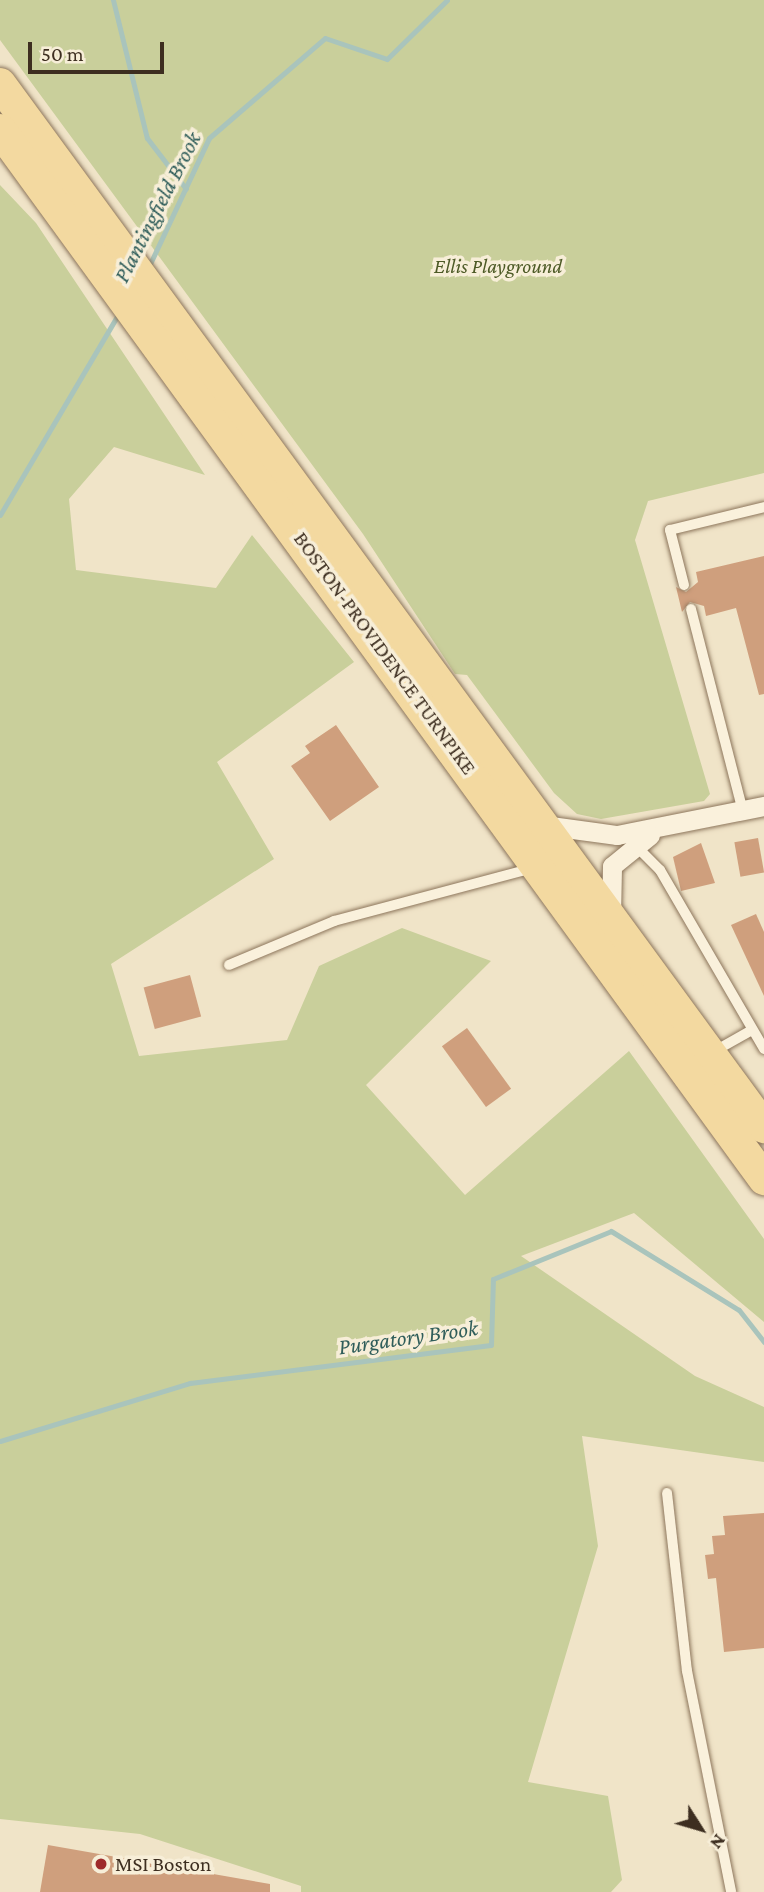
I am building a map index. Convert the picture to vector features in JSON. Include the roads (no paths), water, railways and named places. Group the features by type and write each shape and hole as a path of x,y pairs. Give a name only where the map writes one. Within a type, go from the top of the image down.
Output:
{"main road":[{"name":"BOSTON-PROVIDENCE TURNPIKE","path":"0,84 125,276 764,1179"},
{"name":"BOSTON-PROVIDENCE TURNPIKE","path":"0,130 125,276"},
{"name":"BOSTON-PROVIDENCE TURNPIKE","path":"149,309 543,825 764,1126"}],"street":[{"path":"543,825 587,835 657,831 764,806"},
{"path":"611,919 612,866 634,844 657,831"}],"lane":[{"path":"684,585 670,530 764,507"},
{"path":"691,609 743,811"},
{"path":"634,844 660,870 764,1049"},
{"path":"229,965 334,921 540,866"},
{"path":"710,1054 752,1030"},
{"path":"667,1493 687,1671 731,1892"}],"waterway":[{"path":"113,0 147,138 186,189"},
{"name":"Plantingfield Brook","path":"149,266 209,138 325,38 387,59 447,0"},
{"name":"Plantingfield Brook","path":"0,515 119,313"},
{"name":"Purgatory Brook","path":"0,1441 190,1383 491,1345 493,1279 611,1231 739,1310 764,1342"}],"place":[{"name":"MSI Boston","path":"101,1864"}],"park label":[{"name":"Ellis Playground","path":"498,266"}]}
